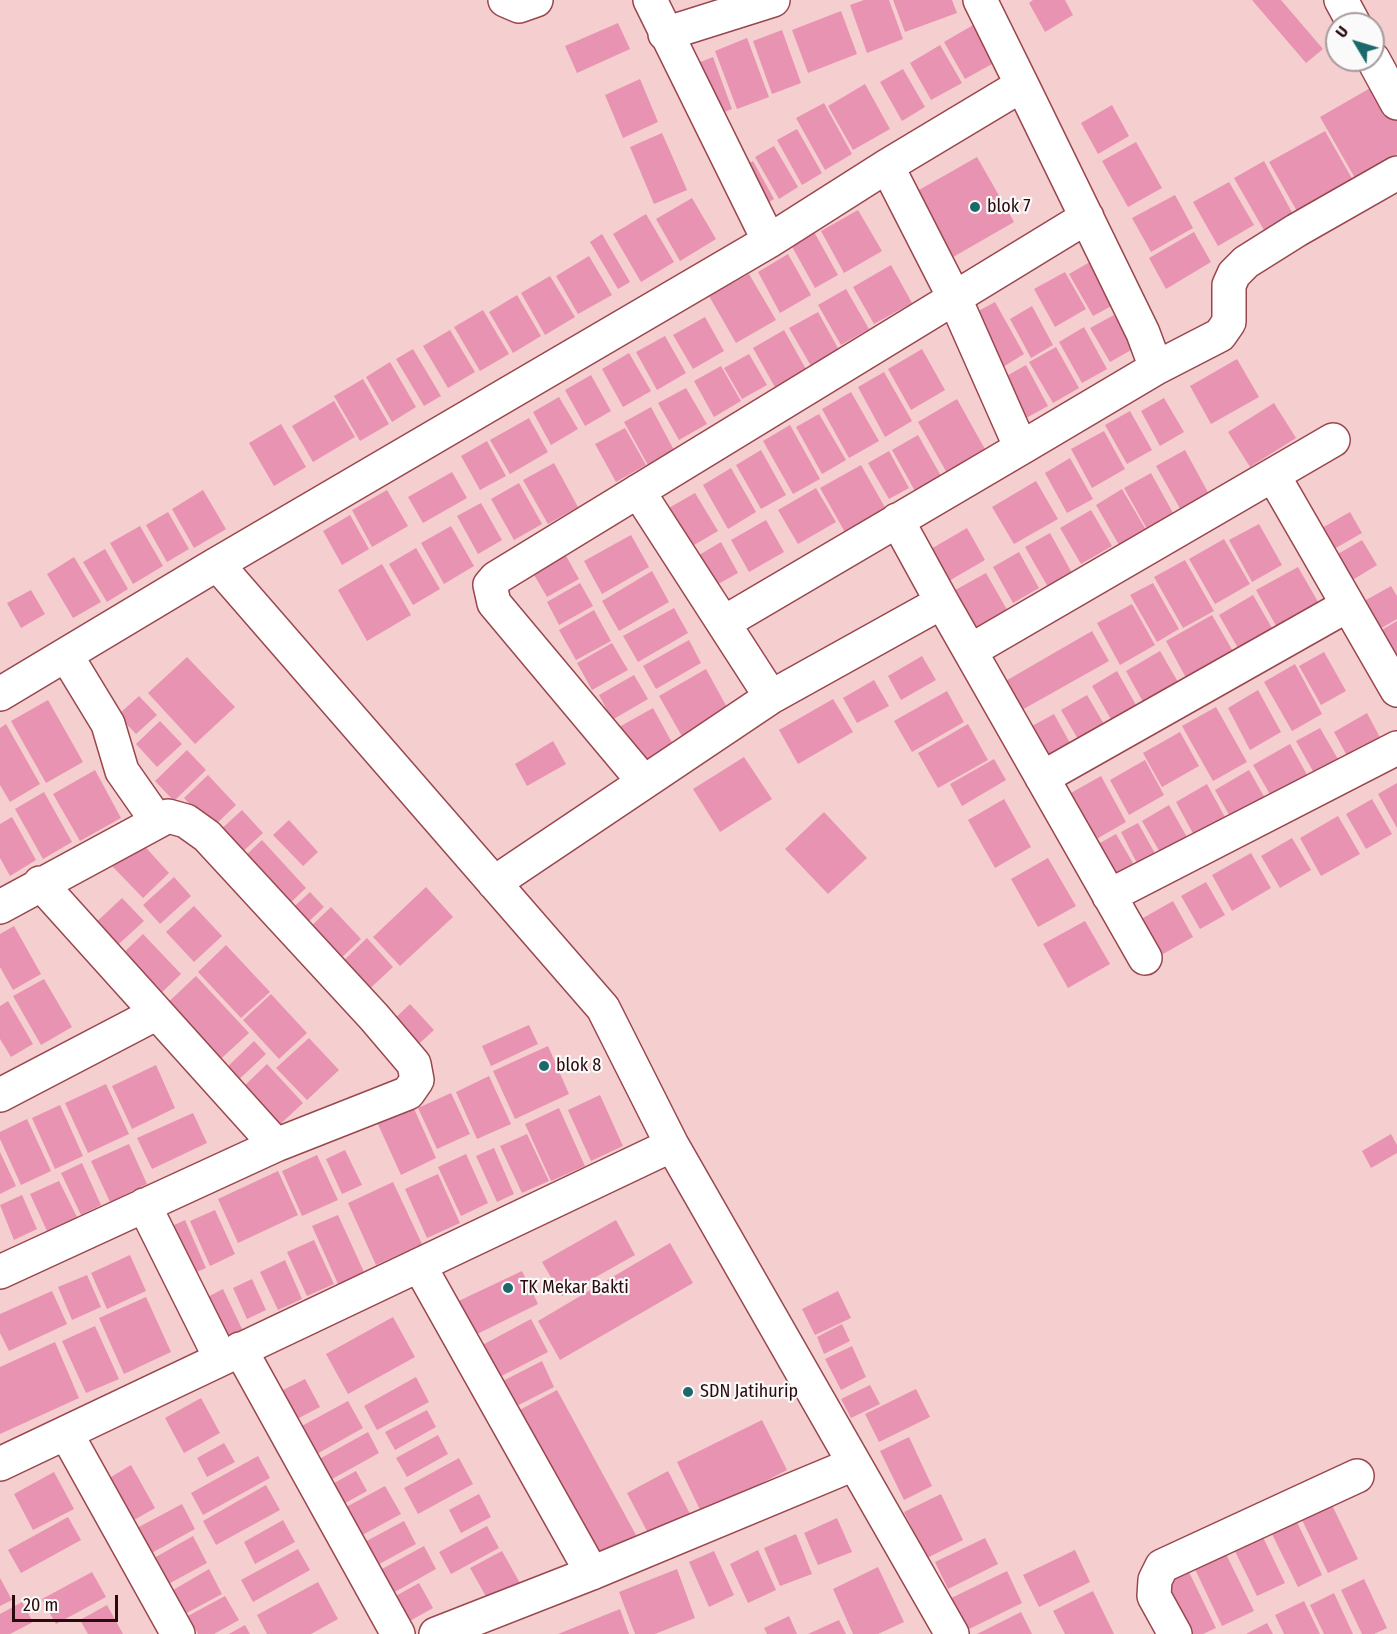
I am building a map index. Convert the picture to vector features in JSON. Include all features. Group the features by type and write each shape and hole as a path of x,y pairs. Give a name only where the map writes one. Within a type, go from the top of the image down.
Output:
{"street":[{"path":"505,0 519,6 536,0"},
{"path":"650,0 769,241"},
{"path":"665,34 773,0"},
{"path":"980,0 1143,333 1156,369"},
{"path":"1380,72 1397,103"},
{"path":"0,694 217,564 769,241 887,166 1022,85"},
{"path":"887,166 955,299 1021,448"},
{"path":"724,622 1156,369 1220,335 1229,322 1229,285 1234,274 1246,262 1397,173"},
{"path":"644,782 494,603 490,585 496,578 1087,217"},
{"path":"970,651 1333,440"},
{"path":"1273,475 1397,690"},
{"path":"638,491 771,697"},
{"path":"897,520 1145,958"},
{"path":"217,564 603,1008 672,1145 854,1464 944,1632"},
{"path":"494,883 771,697 942,602"},
{"path":"1042,778 1348,605"},
{"path":"66,655 108,724 122,771 157,821"},
{"path":"1109,896 1397,748"},
{"path":"0,907 40,883 157,821 168,816 186,821 207,836 375,1017 414,1064 417,1080 408,1093 276,1145 0,1272"},
{"path":"40,883 276,1145"},
{"path":"0,1095 157,1013"},
{"path":"0,1464 672,1145"},
{"path":"144,1205 398,1634"},
{"path":"419,1265 592,1573"},
{"path":"66,1433 178,1634"},
{"path":"436,1634 592,1573 854,1464"},
{"path":"1175,1634 1154,1596 1155,1580 1162,1566 1357,1476"}],"building":[{"path":"864,0 889,0 903,39 867,53 850,5"},
{"path":"893,0 952,0 957,13 905,32"},
{"path":"1033,0 1065,0 1073,15 1045,32 1029,3"},
{"path":"1252,0 1281,0 1323,49 1306,63"},
{"path":"841,11 857,54 808,73 792,30"},
{"path":"980,21 1001,59 965,79 944,42"},
{"path":"618,23 630,49 577,73 565,46"},
{"path":"782,30 801,83 772,94 753,41"},
{"path":"747,38 769,97 737,109 715,51"},
{"path":"940,45 962,83 931,100 910,63"},
{"path":"713,57 732,109 710,118 690,66"},
{"path":"903,69 925,107 902,121 880,82"},
{"path":"640,79 658,122 623,138 605,95"},
{"path":"1379,83 1397,115 1397,154 1355,178 1320,117"},
{"path":"865,84 890,129 853,150 828,106"},
{"path":"824,103 852,154 825,170 796,118"},
{"path":"1112,105 1129,136 1098,154 1081,123"},
{"path":"797,129 822,173 802,185 777,140"},
{"path":"1325,131 1354,182 1298,213 1269,162"},
{"path":"662,133 687,190 654,204 630,147"},
{"path":"1136,142 1162,188 1128,207 1102,161"},
{"path":"774,146 798,187 779,199 755,157"},
{"path":"977,157 1014,222 948,260 912,194"},
{"path":"753,161 774,199 758,209 736,171"},
{"path":"1264,161 1294,216 1265,232 1234,178"},
{"path":"1229,182 1254,225 1218,246 1193,202"},
{"path":"1175,195 1193,228 1151,252 1132,218"},
{"path":"692,198 716,239 680,261 656,219"},
{"path":"858,210 882,251 844,273 821,231"},
{"path":"646,214 674,262 641,282 613,234"},
{"path":"813,230 838,275 815,288 790,243"},
{"path":"1194,232 1211,262 1166,289 1149,258"},
{"path":"602,234 630,282 618,289 590,242"},
{"path":"788,254 811,295 780,313 758,272"},
{"path":"589,256 612,295 578,314 556,276"},
{"path":"1095,259 1119,302 1093,316 1069,274"},
{"path":"891,265 912,303 874,324 853,287"},
{"path":"1065,272 1086,309 1055,327 1034,289"},
{"path":"749,274 776,320 736,343 709,296"},
{"path":"550,276 575,317 545,335 521,293"},
{"path":"846,289 869,329 841,345 818,305"},
{"path":"517,295 541,336 513,353 489,312"},
{"path":"995,302 1024,354 1003,367 973,314"},
{"path":"1032,306 1053,345 1031,358 1010,319"},
{"path":"483,310 509,354 480,371 454,327"},
{"path":"818,312 839,350 811,366 789,328"},
{"path":"1114,315 1133,349 1110,362 1090,328"},
{"path":"705,317 724,351 693,369 673,335"},
{"path":"1084,327 1107,369 1082,383 1059,342"},
{"path":"450,330 475,372 448,388 423,346"},
{"path":"784,330 807,371 776,389 753,348"},
{"path":"665,336 686,373 657,390 636,352"},
{"path":"1056,347 1079,388 1053,403 1029,362"},
{"path":"413,349 441,396 424,406 396,359"},
{"path":"922,349 945,390 911,410 888,369"},
{"path":"629,353 651,391 623,407 602,369"},
{"path":"749,354 767,385 742,399 724,368"},
{"path":"1237,359 1259,397 1211,424 1190,386"},
{"path":"390,362 416,407 392,422 366,377"},
{"path":"1026,365 1048,406 1026,418 1003,378"},
{"path":"721,366 741,401 714,417 694,381"},
{"path":"884,372 912,421 885,437 858,387"},
{"path":"591,375 611,411 585,426 565,390"},
{"path":"363,379 389,424 360,441 334,396"},
{"path":"686,388 707,424 679,440 658,403"},
{"path":"851,392 879,441 849,458 822,409"},
{"path":"559,397 578,429 551,445 533,412"},
{"path":"1164,398 1184,432 1160,446 1141,411"},
{"path":"957,399 986,451 947,473 918,422"},
{"path":"334,401 355,437 313,462 292,426"},
{"path":"1274,403 1296,438 1250,467 1228,432"},
{"path":"651,407 675,452 649,467 624,422"},
{"path":"1130,411 1152,450 1127,464 1105,425"},
{"path":"819,414 846,460 822,474 796,427"},
{"path":"529,418 548,452 510,474 490,440"},
{"path":"281,424 306,467 274,486 249,443"},
{"path":"790,425 820,479 793,494 763,441"},
{"path":"625,428 646,465 616,482 595,444"},
{"path":"1104,431 1125,469 1092,488 1071,449"},
{"path":"918,435 941,476 915,491 892,450"},
{"path":"487,441 506,476 480,490 461,456"},
{"path":"761,450 786,495 761,509 736,465"},
{"path":"1185,450 1210,496 1182,512 1156,466"},
{"path":"889,451 909,488 889,499 868,463"},
{"path":"1070,458 1093,499 1067,513 1045,473"},
{"path":"554,463 578,507 548,524 523,480"},
{"path":"861,465 887,511 846,534 820,488"},
{"path":"731,468 756,512 728,529 703,485"},
{"path":"452,472 467,498 423,523 408,497"},
{"path":"1151,473 1173,513 1147,529 1124,488"},
{"path":"1036,481 1058,519 1014,544 992,507"},
{"path":"519,483 542,524 514,540 491,499"},
{"path":"816,488 836,522 798,544 778,510"},
{"path":"1122,489 1146,530 1119,545 1096,505"},
{"path":"203,490 226,529 194,548 172,509"},
{"path":"387,490 408,526 372,547 352,510"},
{"path":"695,493 718,531 689,548 667,509"},
{"path":"481,503 502,540 478,554 457,516"},
{"path":"1091,510 1112,546 1081,564 1060,528"},
{"path":"168,512 189,549 167,562 146,525"},
{"path":"1350,512 1362,533 1334,549 1322,528"},
{"path":"350,515 369,549 342,565 323,531"},
{"path":"766,520 784,552 749,572 731,540"},
{"path":"1259,524 1282,565 1252,582 1229,540"},
{"path":"140,526 163,566 133,584 110,543"},
{"path":"451,526 474,566 444,584 421,543"},
{"path":"967,528 985,560 942,585 924,553"},
{"path":"1050,533 1072,573 1048,587 1025,547"},
{"path":"631,535 649,567 602,594 584,561"},
{"path":"1224,539 1250,584 1215,604 1189,559"},
{"path":"1362,540 1377,565 1346,584 1331,558"},
{"path":"721,542 738,573 711,588 694,558"},
{"path":"416,548 440,589 413,605 389,564"},
{"path":"105,549 128,589 107,602 83,562"},
{"path":"1019,552 1039,588 1013,603 993,567"},
{"path":"565,554 579,579 547,597 533,573"},
{"path":"74,557 101,602 73,618 47,574"},
{"path":"1185,560 1214,611 1183,628 1154,577"},
{"path":"382,564 411,615 367,641 338,590"},
{"path":"1298,567 1321,607 1279,631 1256,590"},
{"path":"652,571 669,602 619,631 602,601"},
{"path":"986,573 1010,615 972,637 948,594"},
{"path":"580,583 593,606 559,625 547,602"},
{"path":"1153,583 1179,629 1157,642 1130,595"},
{"path":"1391,586 1397,596 1397,619 1368,636 1352,608"},
{"path":"31,590 45,614 21,628 7,603"},
{"path":"1253,595 1276,635 1242,655 1219,615"},
{"path":"1132,604 1155,645 1120,665 1097,623"},
{"path":"674,608 688,633 638,662 623,636"},
{"path":"594,610 611,641 576,660 559,630"},
{"path":"1212,615 1238,660 1191,687 1166,641"},
{"path":"1397,621 1397,654 1389,658 1375,634"},
{"path":"1092,631 1109,661 1013,715 997,686"},
{"path":"689,640 701,663 656,689 643,666"},
{"path":"612,643 628,670 592,690 577,663"},
{"path":"1160,651 1182,689 1147,709 1126,671"},
{"path":"1324,652 1346,691 1321,705 1299,666"},
{"path":"922,656 936,680 901,700 888,676"},
{"path":"187,657 235,707 195,744 148,693"},
{"path":"1295,664 1322,714 1292,731 1264,682"},
{"path":"706,669 729,711 683,738 659,696"},
{"path":"1117,671 1141,714 1116,728 1092,686"},
{"path":"634,675 648,699 612,720 599,695"},
{"path":"874,680 889,706 857,723 843,698"},
{"path":"1258,690 1281,732 1250,750 1228,708"},
{"path":"947,691 964,722 912,752 894,721"},
{"path":"1087,695 1108,731 1082,746 1061,710"},
{"path":"139,696 157,715 136,734 118,715"},
{"path":"833,699 853,732 798,764 779,730"},
{"path":"48,700 83,762 46,783 11,721"},
{"path":"1216,707 1247,762 1213,781 1182,726"},
{"path":"653,708 675,748 641,767 619,727"},
{"path":"1367,713 1384,745 1351,763 1334,732"},
{"path":"1054,714 1075,752 1045,769 1023,731"},
{"path":"160,721 182,744 157,767 136,744"},
{"path":"6,724 40,784 10,802 0,785 0,728"},
{"path":"968,724 988,760 938,788 918,753"},
{"path":"1320,728 1342,766 1318,780 1296,741"},
{"path":"1180,732 1199,766 1162,787 1143,753"},
{"path":"553,741 566,764 527,786 515,764"},
{"path":"1290,744 1311,782 1275,803 1253,765"},
{"path":"187,750 206,770 174,801 155,781"},
{"path":"744,757 772,799 720,832 693,789"},
{"path":"994,759 1006,780 962,806 950,784"},
{"path":"1145,760 1164,795 1129,815 1110,780"},
{"path":"95,770 121,818 80,841 53,794"},
{"path":"1249,770 1266,800 1232,820 1215,790"},
{"path":"208,775 236,805 212,828 184,798"},
{"path":"1101,776 1126,822 1088,844 1062,798"},
{"path":"1397,783 1397,828 1378,794"},
{"path":"1207,784 1227,821 1196,839 1176,802"},
{"path":"44,792 72,842 43,859 15,809"},
{"path":"1004,799 1031,847 995,868 968,820"},
{"path":"1372,799 1392,834 1366,849 1346,814"},
{"path":"1169,805 1188,839 1161,854 1142,821"},
{"path":"242,810 263,833 238,856 217,833"},
{"path":"824,812 867,858 828,894 785,849"},
{"path":"1338,816 1360,854 1321,876 1300,838"},
{"path":"12,817 36,860 10,876 0,858 0,824"},
{"path":"289,820 318,852 303,866 273,835"},
{"path":"1138,823 1157,857 1139,867 1121,832"},
{"path":"1116,834 1137,870 1112,885 1091,848"},
{"path":"1292,838 1311,870 1280,888 1261,856"},
{"path":"139,840 169,873 143,898 112,866"},
{"path":"262,840 306,888 287,906 243,858"},
{"path":"1251,853 1271,888 1232,911 1212,875"},
{"path":"1048,858 1076,906 1038,927 1011,879"},
{"path":"174,877 191,896 160,924 143,905"},
{"path":"1206,882 1225,915 1200,929 1181,896"},
{"path":"426,887 453,917 400,966 373,937"},
{"path":"310,892 324,907 300,930 286,914"},
{"path":"122,898 144,921 110,952 89,929"},
{"path":"1173,901 1193,937 1156,958 1136,922"},
{"path":"194,906 222,936 194,962 166,932"},
{"path":"331,907 361,939 335,964 305,932"},
{"path":"1085,921 1110,964 1068,988 1043,944"},
{"path":"14,926 41,974 13,990 0,967 0,934"},
{"path":"143,934 181,974 156,998 118,958"},
{"path":"367,938 393,967 363,995 337,967"},
{"path":"226,945 270,992 241,1018 198,972"},
{"path":"196,976 249,1033 213,1066 160,1010"},
{"path":"44,979 72,1027 41,1045 13,996"},
{"path":"271,994 307,1033 279,1059 243,1020"},
{"path":"8,1001 33,1044 11,1057 0,1039 0,1006"},
{"path":"410,1004 434,1030 411,1051 388,1025"},
{"path":"529,1025 538,1044 491,1066 482,1046"},
{"path":"309,1038 339,1070 307,1100 276,1068"},
{"path":"254,1041 266,1054 231,1087 219,1075"},
{"path":"548,1046 569,1094 515,1119 493,1071"},
{"path":"267,1064 303,1103 274,1130 239,1091"},
{"path":"156,1065 175,1108 132,1129 112,1086"},
{"path":"489,1076 511,1124 477,1139 456,1092"},
{"path":"106,1084 129,1134 88,1153 65,1103"},
{"path":"451,1093 470,1134 437,1149 418,1108"},
{"path":"600,1095 623,1146 591,1161 568,1110"},
{"path":"412,1104 436,1158 401,1175 376,1120"},
{"path":"60,1105 83,1156 55,1169 32,1118"},
{"path":"559,1108 585,1166 551,1181 525,1124"},
{"path":"193,1113 207,1143 152,1169 137,1138"},
{"path":"27,1119 51,1171 21,1185 0,1139 0,1132"},
{"path":"527,1134 549,1181 522,1193 500,1146"},
{"path":"1391,1134 1397,1145 1397,1153 1371,1168 1362,1151"},
{"path":"129,1144 147,1184 110,1202 91,1161"},
{"path":"494,1148 514,1194 497,1202 476,1156"},
{"path":"345,1150 362,1185 342,1194 326,1159"},
{"path":"0,1152 16,1186 0,1194"},
{"path":"466,1154 488,1203 461,1216 438,1167"},
{"path":"317,1155 338,1200 302,1216 282,1171"},
{"path":"82,1163 101,1205 81,1215 61,1173"},
{"path":"278,1171 298,1215 238,1243 218,1199"},
{"path":"438,1174 460,1223 427,1238 405,1189"},
{"path":"59,1181 77,1217 47,1231 30,1194"},
{"path":"393,1182 422,1244 376,1265 348,1203"},
{"path":"22,1195 37,1229 14,1240 0,1205"},
{"path":"215,1210 235,1254 210,1266 190,1221"},
{"path":"338,1215 364,1272 338,1284 312,1226"},
{"path":"185,1220 206,1268 182,1278 161,1231"},
{"path":"616,1220 635,1255 562,1296 542,1262"},
{"path":"314,1240 334,1284 307,1296 287,1252"},
{"path":"670,1243 693,1283 560,1360 538,1321"},
{"path":"130,1255 146,1291 107,1309 91,1273"},
{"path":"285,1260 302,1299 278,1310 260,1272"},
{"path":"522,1271 538,1304 465,1340 448,1306"},
{"path":"87,1275 101,1307 72,1320 58,1287"},
{"path":"252,1279 266,1310 247,1319 233,1288"},
{"path":"223,1289 243,1331 219,1342 200,1301"},
{"path":"52,1291 67,1324 9,1351 0,1333 0,1314"},
{"path":"838,1291 851,1318 815,1335 802,1309"},
{"path":"146,1297 171,1352 124,1374 99,1318"},
{"path":"393,1317 415,1357 348,1394 326,1354"},
{"path":"531,1319 548,1352 490,1382 473,1350"},
{"path":"842,1324 850,1341 824,1354 817,1337"},
{"path":"95,1326 119,1379 86,1393 62,1341"},
{"path":"55,1342 79,1398 0,1434 0,1367"},
{"path":"852,1346 866,1377 841,1390 825,1359"},
{"path":"542,1361 554,1387 505,1412 493,1386"},
{"path":"416,1377 429,1402 377,1430 364,1406"},
{"path":"305,1379 320,1407 297,1419 281,1391"},
{"path":"870,1385 880,1404 851,1418 841,1399"},
{"path":"916,1389 930,1417 879,1442 865,1414"},
{"path":"557,1390 636,1535 593,1559 514,1413"},
{"path":"201,1398 220,1433 184,1453 165,1418"},
{"path":"348,1401 363,1428 315,1455 300,1427"},
{"path":"427,1410 436,1427 395,1450 385,1432"},
{"path":"762,1420 787,1470 702,1514 677,1462"},
{"path":"368,1432 379,1453 325,1483 314,1462"},
{"path":"438,1435 448,1454 407,1477 396,1458"},
{"path":"909,1437 932,1486 904,1500 880,1451"},
{"path":"224,1443 235,1462 207,1477 197,1458"},
{"path":"258,1456 270,1478 203,1515 191,1493"},
{"path":"459,1458 473,1484 418,1514 404,1488"},
{"path":"131,1465 155,1508 134,1520 111,1477"},
{"path":"356,1471 367,1491 338,1507 327,1487"},
{"path":"668,1471 690,1514 649,1535 627,1493"},
{"path":"54,1472 74,1509 33,1530 14,1494"},
{"path":"266,1485 280,1510 216,1545 203,1521"},
{"path":"385,1486 401,1514 355,1539 339,1511"},
{"path":"479,1494 491,1517 461,1533 449,1510"},
{"path":"941,1494 963,1540 927,1558 904,1512"},
{"path":"182,1504 195,1529 148,1555 135,1529"},
{"path":"1332,1505 1358,1559 1328,1573 1302,1520"},
{"path":"68,1517 81,1540 21,1573 8,1550"},
{"path":"837,1518 852,1552 818,1565 804,1533"},
{"path":"283,1520 295,1542 255,1564 244,1542"},
{"path":"404,1521 416,1544 372,1568 359,1545"},
{"path":"1297,1522 1322,1575 1298,1587 1272,1534"},
{"path":"487,1526 499,1548 451,1574 439,1552"},
{"path":"1261,1533 1285,1583 1257,1596 1233,1547"},
{"path":"796,1534 812,1574 780,1586 764,1548"},
{"path":"193,1536 207,1563 161,1588 147,1562"},
{"path":"985,1538 998,1564 948,1589 935,1562"},
{"path":"424,1546 436,1569 384,1598 371,1575"},
{"path":"1223,1548 1254,1611 1222,1626 1192,1563"},
{"path":"298,1549 310,1570 253,1602 241,1580"},
{"path":"758,1550 776,1590 748,1603 730,1564"},
{"path":"1075,1550 1090,1582 1039,1607 1023,1575"},
{"path":"502,1551 525,1592 493,1609 470,1568"},
{"path":"714,1551 734,1595 709,1607 689,1562"},
{"path":"878,1567 904,1622 878,1634 853,1634 833,1589"},
{"path":"209,1569 222,1594 181,1616 168,1593"},
{"path":"677,1569 695,1618 655,1634 635,1634 619,1592"},
{"path":"1188,1570 1216,1628 1203,1634 1191,1634 1165,1581"},
{"path":"1007,1571 1022,1603 959,1634 941,1603"},
{"path":"92,1572 106,1597 56,1624 42,1599"},
{"path":"0,1578 12,1600 0,1606"},
{"path":"1364,1579 1387,1628 1374,1634 1362,1634 1341,1590"},
{"path":"318,1582 338,1619 311,1634 267,1634 257,1615"},
{"path":"419,1583 433,1608 408,1622 394,1597"},
{"path":"1093,1591 1114,1634 1065,1634 1053,1611"},
{"path":"1334,1593 1353,1634 1324,1634 1310,1605"},
{"path":"225,1596 239,1620 214,1634 198,1634 188,1616"},
{"path":"1304,1601 1320,1634 1284,1634 1275,1615"},
{"path":"22,1602 33,1622 10,1634 0,1634 0,1614"},
{"path":"107,1605 123,1634 88,1634 80,1620"},
{"path":"620,1609 629,1634 558,1634"},
{"path":"1021,1612 1032,1634 977,1634"},
{"path":"789,1616 797,1634 767,1634 764,1628"},
{"path":"839,1620 846,1634 808,1634"},
{"path":"1267,1623 1273,1634 1246,1634"},
{"path":"245,1625 250,1634 229,1634"}],"place":[{"name":"blok 7","path":"975,207"},
{"name":"blok 8","path":"544,1066"},
{"name":"TK Mekar Bakti","path":"508,1288"},
{"name":"SDN Jatihurip","path":"688,1392"}]}
